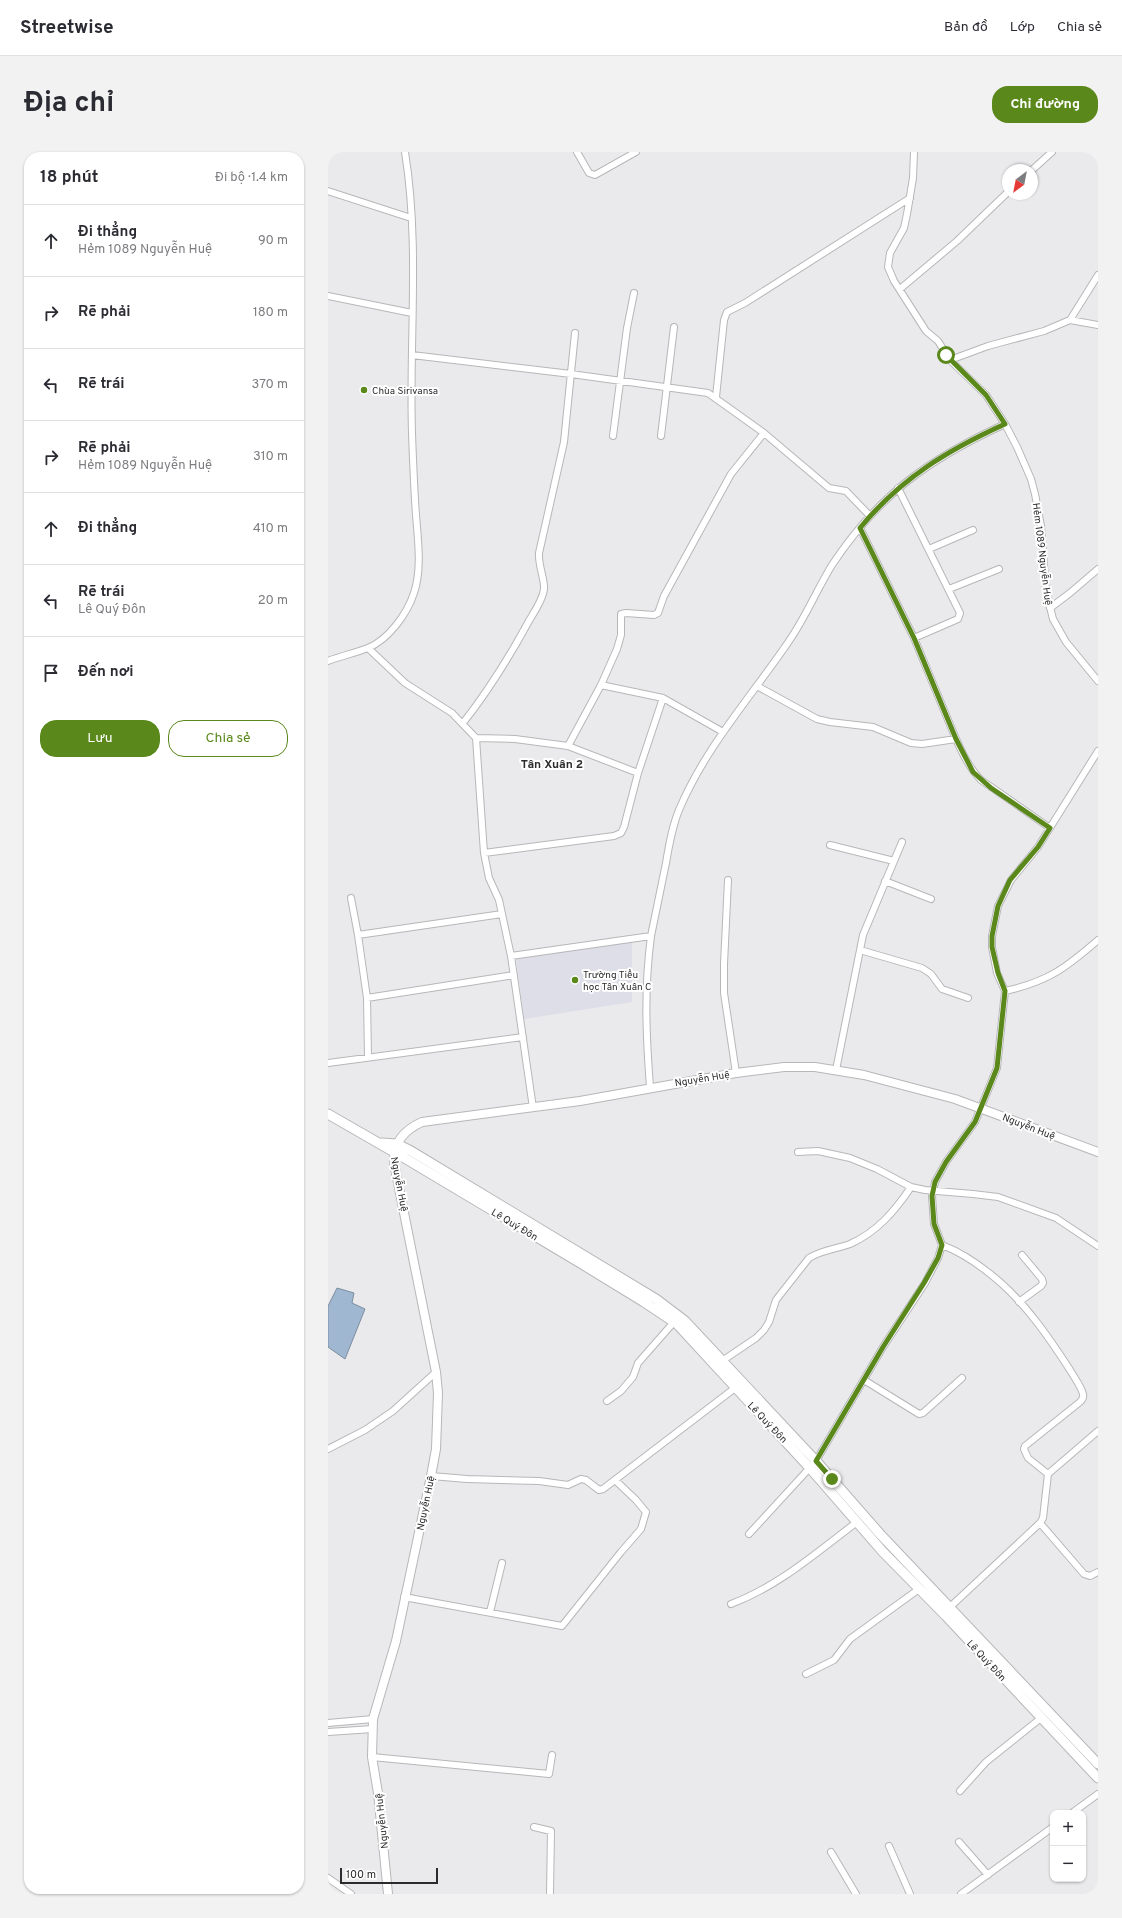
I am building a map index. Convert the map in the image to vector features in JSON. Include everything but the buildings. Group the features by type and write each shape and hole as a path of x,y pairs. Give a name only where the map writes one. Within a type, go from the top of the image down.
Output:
{"main road":[{"name":"Lê Quý Đôn","path":"328,1114 376,1142 395,1147 584,1261 675,1312 686,1321 813,1464 857,1522 919,1589 1098,1764"},
{"name":"Lê Quý Đôn","path":"584,1261 674,1322 735,1388 813,1464 950,1607 1042,1718 1098,1778"}],"street":[{"path":"328,661 368,648 385,636 400,619 410,604 417,581 418,549 412,432 411,218 405,152"},
{"path":"577,152 588,173 595,175 636,152"},
{"name":"Hẻm 1089 Nguyễn Huệ","path":"914,152 915,164 910,198 904,228 890,253 888,262 890,274 926,331 938,341 950,360 986,395 1005,424 1025,463 1035,494 1041,526 1046,592 1050,608 1060,633 1074,654 1098,682"},
{"path":"1038,165 1052,152"},
{"path":"328,191 411,218"},
{"path":"716,397 724,320 727,312 745,303 910,198"},
{"path":"900,289 957,241 1002,198"},
{"path":"1070,320 1098,275"},
{"path":"613,436 619,380 634,293"},
{"path":"329,298 412,313"},
{"path":"950,360 988,346 1044,331 1070,320 1098,325"},
{"path":"661,436 674,327"},
{"path":"463,723 503,667 536,608 544,589 540,570 539,553 564,442 575,333"},
{"path":"412,355 705,392 716,397 764,433 830,488 846,491 870,516"},
{"path":"650,1087 645,1007 647,965 651,936 672,832 688,791 723,732 788,644 831,567 870,516 912,476 954,449 1005,424"},
{"path":"568,746 601,685 620,640 621,615 624,612 654,616 658,613 666,591 731,474 764,433"},
{"path":"898,488 960,611 959,618 914,638"},
{"path":"860,528 914,638 956,739 973,772 981,780 1050,828"},
{"path":"929,549 973,530"},
{"path":"948,588 998,569"},
{"path":"1050,608 1098,569"},
{"path":"368,648 405,683 442,706 463,723 476,738 484,852 489,878 499,900 511,956 533,1108"},
{"path":"601,685 663,698 723,732"},
{"path":"756,686 817,718 830,722 873,727 911,743 922,744 956,739"},
{"path":"484,852 617,835 624,827 638,773 663,698"},
{"path":"476,738 515,739 568,746 638,773"},
{"path":"749,1534 813,1464 938,1258 942,1245 934,1224 933,1191 940,1172 968,1134 982,1108 997,1068 1005,991 998,973 992,947 992,936 998,906 1010,880 1035,851 1098,751"},
{"path":"836,1070 867,922 902,842"},
{"path":"830,844 894,861"},
{"path":"728,880 724,993 736,1073"},
{"path":"885,881 932,899"},
{"path":"351,898 367,998 368,1056"},
{"path":"358,935 502,914"},
{"path":"511,956 651,936"},
{"path":"1005,991 1022,987 1050,977 1077,958 1098,940"},
{"path":"860,950 922,968 931,974 942,989 968,998"},
{"path":"367,998 514,975"},
{"path":"328,1063 368,1056 523,1037"},
{"name":"Nguyễn Huệ","path":"388,1894 378,1793 372,1757 373,1719 396,1641 404,1597 431,1476 436,1449 438,1393 436,1372 394,1163 395,1147 410,1127 422,1122 580,1101 650,1087 736,1073 793,1067 815,1067 915,1087 982,1108 1098,1152"},
{"path":"798,1152 818,1151 850,1158 877,1169 911,1187 933,1191 998,1197 1056,1218 1098,1246"},
{"path":"722,1361 756,1338 764,1330 769,1322 776,1300 809,1258 815,1254 850,1244 877,1227 897,1208 911,1187"},
{"path":"942,1245 952,1249 988,1272 1002,1284 1050,1340 1075,1378 1083,1394 1080,1402 1025,1446 1026,1455 1048,1474"},
{"path":"1019,1302 1043,1283 1042,1279 1022,1254"},
{"path":"607,1401 621,1391 633,1377 638,1363 674,1322"},
{"path":"328,1449 365,1430 393,1411 436,1372"},
{"path":"864,1380 919,1414 962,1378"},
{"path":"431,1476 539,1481 568,1485 581,1479 586,1480 599,1490 604,1489 735,1388"},
{"path":"950,1607 1040,1523 1043,1518 1048,1474 1098,1431"},
{"path":"404,1597 562,1626 641,1529 644,1523 646,1512 615,1480"},
{"path":"731,1604 755,1595 790,1572 857,1522"},
{"path":"1040,1523 1084,1574 1090,1576 1098,1572"},
{"path":"490,1612 502,1563"},
{"path":"806,1674 834,1660 850,1639 919,1589"},
{"path":"960,1791 986,1762 1042,1718"},
{"path":"328,1723 373,1719"},
{"path":"328,1732 373,1729"},
{"path":"372,1757 549,1774 552,1755"},
{"path":"1076,1810 1098,1794"},
{"path":"534,1827 551,1831 550,1894"},
{"path":"961,1894 1050,1829"},
{"path":"959,1842 988,1875"},
{"path":"889,1846 910,1894"},
{"path":"832,1852 856,1894"},
{"path":"328,1878 351,1894"}],"shaded area":[{"name":"Trường Tiểu học Tân Xuân C","path":"632,942 632,1002 524,1019 516,957"}],"water":[{"path":"337,1288 354,1293 352,1303 365,1309 345,1359 328,1347 328,1306"}],"place":[{"name":"Chùa Sirivansa","path":"364,390"},
{"name":"Trường Tiểu học Tân Xuân C","path":"575,980"}],"district":[{"name":"Tân Xuân 2","path":"552,764"}],"route":[{"path":"832,1479 816,1461 883,1347 924,1283 938,1258 942,1245 934,1224 932,1196 935,1182 946,1162 968,1134 975,1122 995,1077 999,1057 1000,1032 1005,991 998,973 992,947 994,922 998,906 1010,880 1032,855 1050,828 991,788 973,772 956,739 914,638 860,528 883,502 912,476 954,449 1005,424 986,395 946,355"}]}
